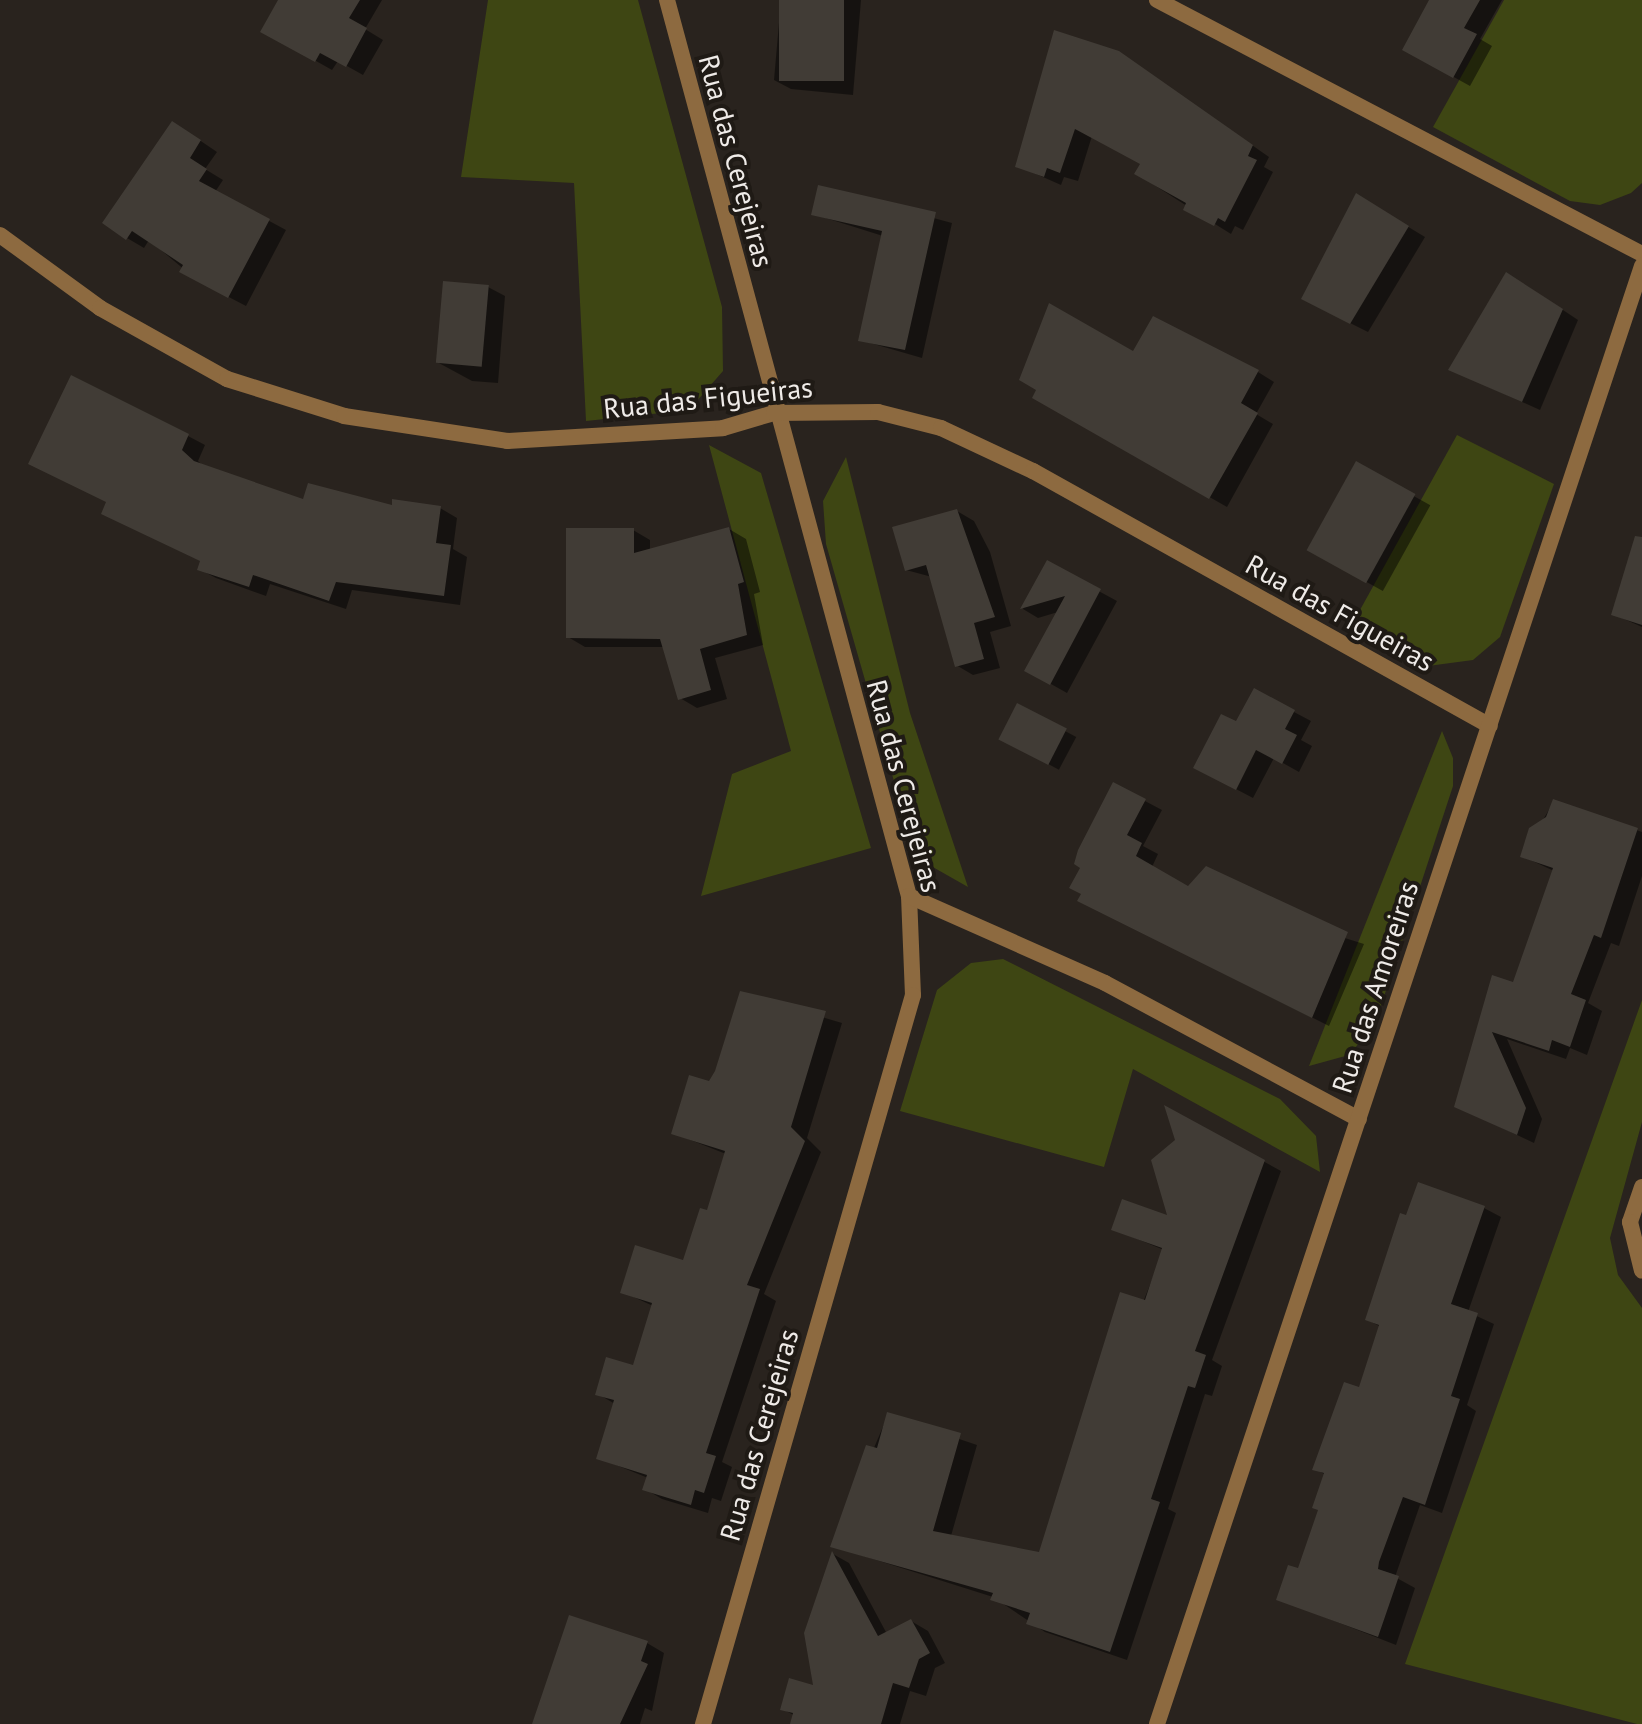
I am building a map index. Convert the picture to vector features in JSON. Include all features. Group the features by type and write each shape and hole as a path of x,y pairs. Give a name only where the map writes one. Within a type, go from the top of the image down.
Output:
{"street":[{"name":"Rua das Cerejeiras","path":"667,0 774,413 909,896 913,995 703,1724"},
{"path":"1157,0 1642,254"},
{"name":"Rua das Figueiras","path":"0,235 100,308 227,379 344,416 507,441 723,428 774,413 878,412 941,428 1033,471 1490,726"},
{"name":"Rua das Amoreiras","path":"1157,1724 1642,266"},
{"path":"909,896 1105,983 1359,1119"},
{"path":"1638,1264 1630,1222 1642,1187"}],"green space":[{"path":"488,0 638,0 722,307 723,371 689,410 586,421 574,183 461,177"},
{"path":"1504,0 1642,0 1642,183 1631,193 1600,205 1570,201 1433,127"},
{"path":"1457,435 1554,484 1500,637 1473,660 1428,666 1350,628"},
{"path":"709,445 761,473 871,848 701,896 732,774 791,751"},
{"path":"846,457 910,713 968,887 931,866 912,844 826,544 823,501"},
{"path":"1442,731 1453,758 1453,786 1375,1024 1349,1055 1309,1066"},
{"path":"1003,959 1280,1099 1316,1136 1320,1172 1133,1069 1104,1167 900,1111 937,990 971,963"},
{"path":"1642,1000 1642,1122 1610,1238 1618,1275 1642,1308 1642,1724 1637,1724 1405,1664"}],"building":[{"path":"278,0 360,0 349,18 367,28 346,67 320,53 315,62 260,32"},
{"path":"779,0 844,0 844,81 779,81"},
{"path":"1429,0 1480,0 1464,28 1477,34 1453,78 1402,50"},
{"path":"1054,30 1119,51 1253,145 1248,156 1257,160 1225,222 1218,218 1214,226 1183,210 1186,203 1134,174 1140,164 1075,129 1060,173 1047,168 1044,177 1015,167"},
{"path":"172,121 201,140 190,158 207,169 199,181 270,219 228,298 179,272 183,265 132,231 126,240 102,223"},
{"path":"818,185 936,212 905,350 858,341 882,231 811,215"},
{"path":"1356,193 1409,226 1350,324 1301,299"},
{"path":"1506,272 1563,309 1522,402 1448,370"},
{"path":"443,281 489,285 482,367 436,363"},
{"path":"1049,303 1133,351 1153,316 1259,370 1241,403 1258,413 1209,499 1032,398 1036,390 1019,380"},
{"path":"71,375 189,434 182,450 194,461 303,499 308,483 392,505 392,499 441,506 436,543 451,545 444,596 336,582 329,601 253,575 249,587 197,570 200,561 101,514 106,502 28,464"},
{"path":"1356,461 1415,494 1366,583 1307,550"},
{"path":"957,509 995,617 974,623 984,659 955,667 926,565 905,571 892,527"},
{"path":"729,527 744,582 738,584 747,635 700,649 711,690 678,700 660,639 566,638 566,528 634,528 634,553"},
{"path":"1635,536 1642,537 1642,625 1611,615"},
{"path":"1047,560 1101,589 1050,685 1024,671 1065,596 1020,609"},
{"path":"1254,688 1295,710 1285,729 1297,735 1282,764 1256,750 1236,790 1193,768 1221,714 1236,721"},
{"path":"1017,703 1067,728 1048,765 998,740"},
{"path":"1113,782 1146,799 1127,835 1142,843 1136,856 1188,886 1206,866 1348,932 1312,1018 1077,901 1081,894 1069,888 1080,868 1074,864 1078,850"},
{"path":"1553,799 1638,828 1601,938 1594,935 1571,994 1586,1000 1570,1047 1552,1040 1549,1051 1492,1032 1526,1108 1517,1135 1454,1107 1492,975 1513,982 1553,868 1520,857 1529,828 1546,817"},
{"path":"740,991 826,1011 791,1127 805,1141 747,1285 760,1289 706,1453 716,1456 704,1493 695,1490 691,1505 642,1490 647,1475 596,1459 614,1400 595,1395 606,1357 633,1365 652,1303 620,1293 635,1245 683,1260 700,1208 707,1210 725,1151 671,1134 689,1075 709,1081 715,1071"},
{"path":"1164,1105 1265,1160 1195,1351 1206,1355 1195,1388 1188,1386 1151,1499 1160,1502 1110,1652 1026,1624 1030,1613 990,1600 993,1593 830,1547 866,1445 877,1448 887,1412 961,1433 933,1531 1039,1552 1120,1292 1145,1300 1162,1248 1111,1230 1122,1199 1167,1215 1151,1160 1175,1140"},
{"path":"1418,1182 1485,1206 1451,1304 1478,1313 1451,1396 1460,1399 1425,1505 1403,1497 1379,1562 1378,1569 1399,1576 1378,1637 1276,1600 1288,1565 1298,1568 1318,1510 1312,1508 1324,1473 1312,1470 1344,1382 1359,1387 1379,1325 1365,1320 1400,1213 1406,1215"},
{"path":"832,1551 878,1636 911,1619 930,1653 919,1659 909,1688 893,1683 881,1724 790,1724 793,1713 780,1710 789,1678 813,1685 804,1633"},
{"path":"569,1615 648,1641 641,1661 648,1664 620,1724 532,1724"}]}
